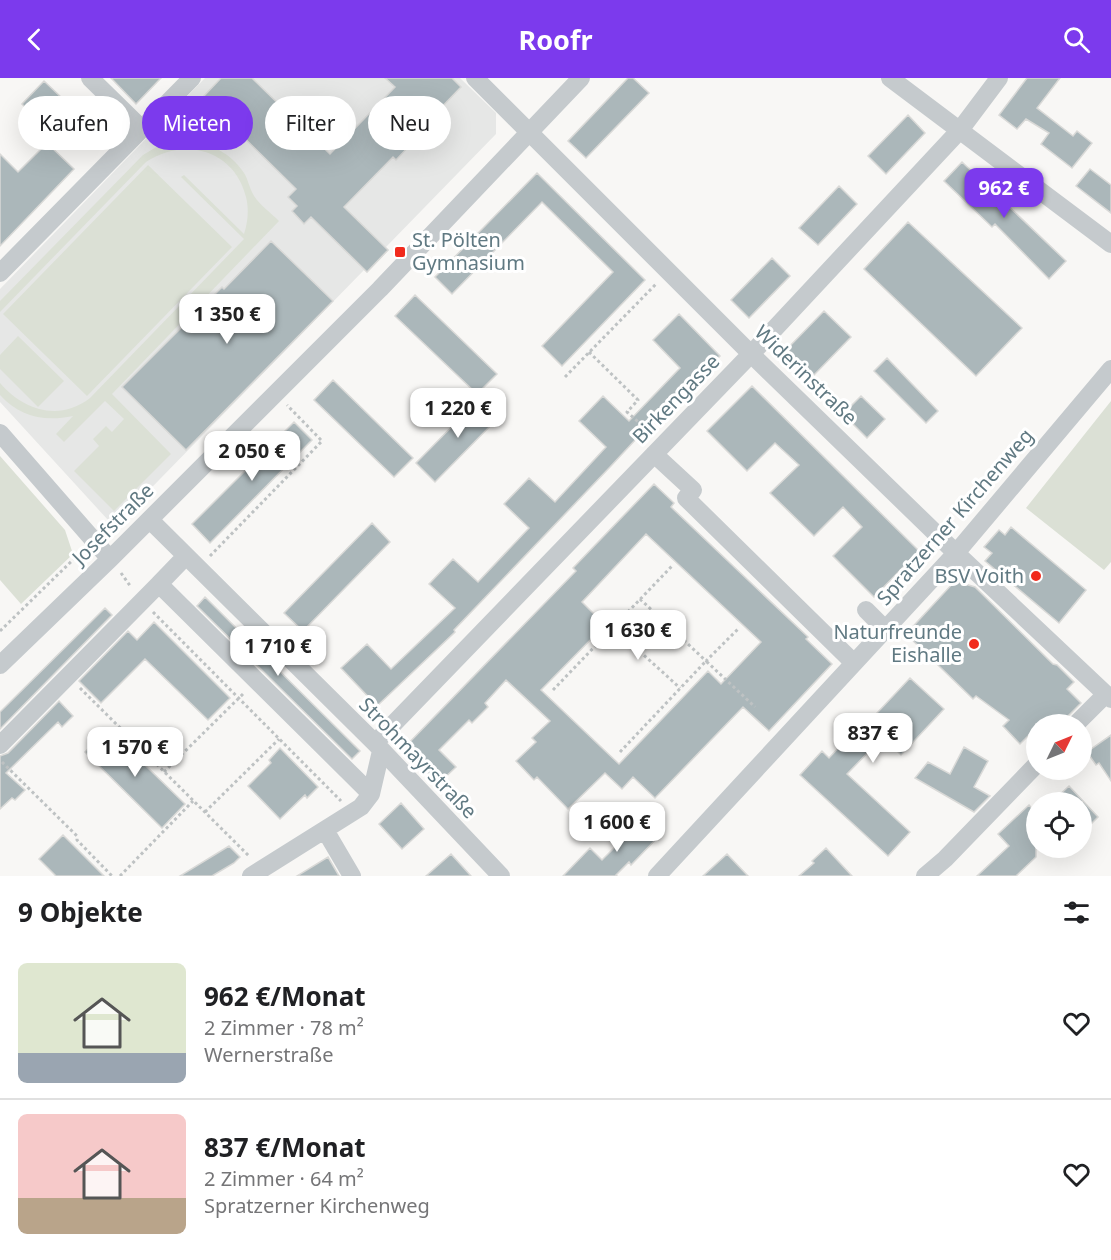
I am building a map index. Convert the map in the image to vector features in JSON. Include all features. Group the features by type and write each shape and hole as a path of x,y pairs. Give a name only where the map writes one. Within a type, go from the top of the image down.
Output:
{"street":[{"path":"0,273 142,129 90,78"},
{"path":"174,96 192,78"},
{"name":"Widerinstraße","path":"475,78 751,354 956,554 1108,697"},
{"name":"Josefstraße","path":"0,665 150,520 407,261 581,78"},
{"path":"890,78 1111,244"},
{"name":"Birkengasse","path":"378,747 960,130 999,78"},
{"name":"Spratzerner Kirchenweg","path":"657,876 956,554 1111,369"},
{"path":"0,433 110,559"},
{"path":"659,449 693,490 686,498 854,663"},
{"name":"Strohmayrstraße","path":"150,520 378,747 501,876"},
{"path":"0,745 159,584 192,562"},
{"path":"159,584 371,794"},
{"path":"866,610 886,630"},
{"path":"1088,714 1108,697"},
{"path":"257,873 361,807 371,794 378,747"},
{"path":"925,876 945,859 1026,775"},
{"path":"325,830 352,876"}],"path":[{"path":"565,377 669,271"},
{"path":"589,352 638,400 627,412 659,449"},
{"path":"192,562 322,441 276,393"},
{"path":"0,630 93,541"},
{"path":"110,559 142,602 353,813"},
{"path":"553,690 672,566"},
{"path":"640,599 755,707"},
{"path":"614,627 680,688"},
{"path":"620,752 739,628"},
{"path":"69,676 205,812 257,873"},
{"path":"164,772 257,680"},
{"path":"205,812 279,739"},
{"path":"0,759 77,836 77,840 112,876"},
{"path":"120,876 193,801"}],"shaded area":[{"path":"205,78 460,78 496,113 496,134 386,247 389,250 367,273 364,270 118,522 108,520 0,402 0,289 142,143 142,150 253,150 253,96 188,96"},
{"path":"151,150 176,150 161,154 146,162 0,312 0,301 143,155"},
{"path":"196,150 218,150 231,158 247,178 255,198 279,221 112,394 171,454 114,511 74,471 99,446 93,439 106,426 112,432 124,419 105,401 64,442 56,434 73,416 42,418 24,413 0,395 0,383 19,400 42,410 66,410 90,398 244,239 181,177 184,175 244,234 248,206 240,181 231,168 219,158"},
{"path":"148,165 232,247 87,396 3,314"},
{"path":"18,336 64,381 38,407 0,369 0,355"},
{"path":"1111,401 1111,562 1104,570 1026,508"},
{"path":"0,456 65,530 73,554 21,604 0,580"}],"building":[{"path":"111,78 161,78 136,104"},
{"path":"221,78 252,78 270,96 265,96 265,150 326,150 330,154 334,150 356,150 356,127 368,115 368,150 405,150 396,160 393,157 344,207 388,250 367,272 311,217 304,224 292,211 297,206 288,197 296,189 253,146 253,96 204,96"},
{"path":"385,78 452,78 461,87 451,97 386,96 395,87"},
{"path":"628,78 633,78 649,93 586,158 568,141"},
{"path":"1027,78 1060,78 1037,108 1073,136 1077,131 1092,143 1072,168 1041,144 1049,133 1026,119 1017,129 999,115"},
{"path":"44,81 60,96 30,96"},
{"path":"908,115 925,133 886,174 868,156"},
{"path":"40,150 54,150 74,169 0,246 0,154 18,172"},
{"path":"962,162 1066,261 1049,279 995,224 992,227 944,181"},
{"path":"1090,169 1111,185 1111,213 1076,186"},
{"path":"537,173 645,280 562,366 542,346 613,272 542,202 452,294 435,277"},
{"path":"839,186 857,204 818,245 799,228"},
{"path":"908,222 1022,328 976,376 864,269"},
{"path":"271,241 333,301 186,450 122,387"},
{"path":"772,258 790,276 749,318 731,300"},
{"path":"415,295 497,374 477,394 395,316"},
{"path":"824,311 851,337 813,376 786,350"},
{"path":"679,314 720,356 694,382 692,379 454,630 455,632 377,706 341,668 367,644 391,669 455,608 429,584 453,559 478,582 529,528 504,504 529,478 555,502 606,447 579,421 603,396 629,421 680,368 653,340"},
{"path":"887,358 938,411 926,423 874,371"},
{"path":"333,380 413,458 394,477 314,400"},
{"path":"752,386 919,551 874,597 833,556 862,527 843,507 814,536 770,493 799,465 775,443 747,471 707,431"},
{"path":"482,396 501,415 435,482 416,463"},
{"path":"861,396 885,419 867,438 843,414"},
{"path":"294,422 312,440 210,543 192,524"},
{"path":"654,484 674,503 671,507 808,637 806,639 832,664 769,731 743,707 655,798 633,777 622,789 605,773 568,809 537,777 534,780 516,761 536,742 532,738 550,721 506,680 485,703 488,707 472,723 469,720 439,750 456,767 438,784 403,749 576,571 573,568","holes":["646,534 761,642 721,684 708,671 619,764 541,690 605,625 582,602"]},
{"path":"372,523 390,542 303,631 284,613"},
{"name":"BSV Voith","path":"1011,527 1086,590 1059,623 985,561 992,553 984,547 999,530 1005,535"},
{"name":"Naturfreunde Eishalle","path":"955,581 975,587 1074,682 1067,689 1081,703 1070,714 1026,714 1026,738 1020,744 1003,726 1009,720 976,696 973,699 906,634"},
{"path":"205,597 360,751 352,759 197,606"},
{"path":"105,608 112,615 0,729 0,712"},
{"path":"154,622 230,698 208,720 145,659 101,703 79,681 128,631 137,640"},
{"path":"910,678 944,709 901,755 883,737 847,774 910,832 888,856 800,775 822,751 829,758 857,728 860,731"},
{"path":"59,701 73,716 62,727 58,722 6,773 25,790 15,800 12,798 0,809 0,756 8,753"},
{"path":"108,729 185,804 162,828 85,752"},
{"path":"1111,735 1111,781 1099,763 1096,765 1092,759 1092,748"},
{"path":"964,747 988,761 974,787 990,796 974,812 915,778 928,762 950,774"},
{"path":"280,748 318,787 307,798 305,795 280,819 248,786 271,763 269,760"},
{"path":"1069,786 1075,792 1063,792"},
{"path":"401,803 424,829 402,849 379,824"},
{"path":"1026,808 1026,858 1035,858 1016,876 977,876 1009,846 998,834"},
{"path":"1092,811 1098,817 1092,823"},
{"path":"645,817 662,833 631,865 629,862 617,876 563,876 590,848 602,860"},
{"path":"63,835 104,876 56,876 39,859"},
{"path":"229,846 240,857 234,863 212,876 180,876"},
{"path":"826,848 852,876 799,876 814,863 812,861"},
{"path":"451,854 471,876 426,876"},
{"path":"727,854 748,876 703,876"},
{"path":"328,857 339,876 297,876"}],"place":[{"name":"St. Pölten Gymnasium","path":"400,252"},
{"name":"BSV Voith","path":"1036,576"},
{"name":"Naturfreunde Eishalle","path":"974,644"}]}
